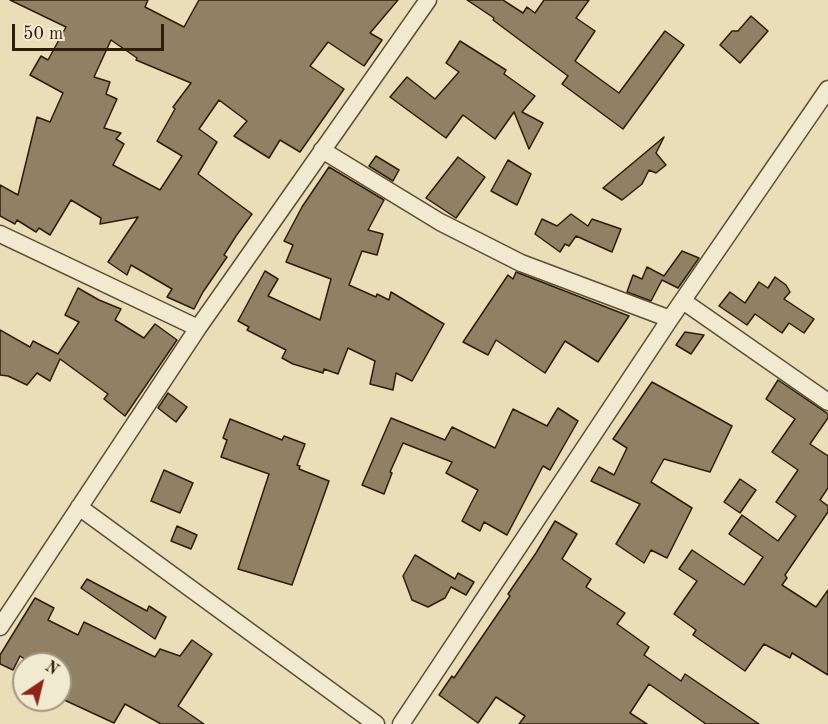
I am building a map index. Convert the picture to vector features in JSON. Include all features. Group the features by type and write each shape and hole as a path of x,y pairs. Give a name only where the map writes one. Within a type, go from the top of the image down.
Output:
{"street":[{"path":"0,627 198,328 428,0"},
{"path":"401,724 670,319 822,108 828,89"},
{"path":"322,150 440,222 521,263 670,319"},
{"path":"0,234 198,328"},
{"path":"683,301 828,402"},
{"path":"79,507 376,724"}],"building":[{"path":"10,0 148,0 145,7 184,27 199,0 398,0 370,33 382,40 364,66 328,42 310,66 344,89 300,152 280,140 269,158 234,136 247,121 219,100 199,129 217,142 198,174 252,214 224,255 227,257 194,309 167,297 172,289 131,265 127,275 108,262 138,217 100,224 101,218 71,200 50,235 39,228 36,232 17,220 15,224 0,216 0,185 18,195 37,117 50,122 63,93 30,75 41,56 48,60 66,27","holes":["111,40 137,58 136,60 191,83 173,107 175,109 157,141 182,156 160,190 113,165 124,144 116,139 121,133 104,128 117,99 106,94 110,82 94,77"]},
{"path":"467,0 503,0 523,13 527,7 535,13 544,0 589,0 576,18 595,31 575,61 619,93 665,31 684,45 623,129 562,84 568,76 493,20 494,18"},
{"path":"751,16 768,31 740,63 720,45 732,31 738,31"},
{"path":"460,41 506,70 504,74 535,96 522,112 543,123 529,149 514,112 495,139 463,115 446,138 390,97 407,77 435,99 459,72 446,63"},
{"path":"664,137 656,153 666,165 656,173 649,170 642,184 622,200 603,188"},
{"path":"376,156 399,170 393,181 369,166"},
{"path":"458,157 485,177 456,218 426,198"},
{"path":"508,160 531,174 517,205 491,191"},
{"path":"329,167 384,200 368,230 383,234 377,255 362,251 349,285 389,300 391,292 444,324 412,381 396,373 393,390 370,384 375,361 348,348 338,374 324,369 323,373 293,364 282,358 286,350 247,330 249,327 238,321 265,271 278,279 268,296 320,320 331,279 286,262 293,245 284,241 302,207"},
{"path":"571,214 588,226 592,219 621,229 612,252 576,236 569,246 565,244 560,252 535,234 542,219 557,226"},
{"path":"682,251 699,258 678,288 662,280 651,301 627,292 633,275 642,279 647,267 664,276"},
{"path":"516,272 629,316 598,362 565,341 545,373 496,340 488,355 463,342 508,275 513,279"},
{"path":"775,277 786,285 790,292 784,299 814,319 804,333 789,323 782,333 755,314 747,325 719,306 730,292 745,303 759,282 768,288"},
{"path":"78,288 121,309 115,320 144,338 155,324 177,340 125,416 104,399 108,394 60,359 50,381 37,373 27,385 8,376 0,375 0,330 30,347 33,341 58,354 79,322 65,315"},
{"path":"685,332 704,335 691,354 676,345"},
{"path":"778,380 828,414 828,418 810,444 828,456 828,488 820,500 828,506 828,512 785,575 787,578 782,585 816,607 828,590 828,675 792,653 790,658 764,644 745,671 693,635 696,630 674,614 697,581 679,569 692,550 744,585 763,557 729,534 742,515 778,541 796,516 776,502 798,470 772,452 795,419 766,399"},
{"path":"652,382 732,426 710,472 664,459 651,482 692,508 667,558 651,550 644,563 616,544 640,504 591,481 599,467 614,475 627,448 613,439"},
{"path":"168,393 187,407 176,422 158,408"},
{"path":"558,408 578,421 550,470 543,466 507,535 484,522 480,531 462,521 478,490 446,473 452,462 403,443 390,472 392,473 384,494 362,485 391,418 445,440 452,427 495,448 513,409 547,426"},
{"path":"230,419 282,440 284,436 305,444 297,465 300,466 299,469 329,481 292,585 238,569 269,474 221,457 227,440 223,438"},
{"path":"164,470 193,483 180,513 151,501"},
{"path":"740,479 756,490 740,513 724,502"},
{"path":"555,521 577,534 562,559 591,579 586,587 625,613 617,624 649,647 644,655 681,681 685,674 759,724 706,724 649,684 630,713 647,724 519,724 525,716 496,697 478,723 439,695 452,676 454,678 510,596 508,594"},
{"path":"177,526 197,535 191,549 171,541"},
{"path":"415,555 455,579 458,573 474,582 466,595 451,587 445,598 428,607 412,600 403,576"},
{"path":"87,579 147,611 149,606 166,617 155,639 81,588"},
{"path":"35,598 54,608 48,620 78,635 84,622 155,657 160,649 180,656 192,640 212,654 178,706 204,724 161,724 125,704 114,723 72,704 72,652 12,652 12,670 0,664 0,655"}]}
